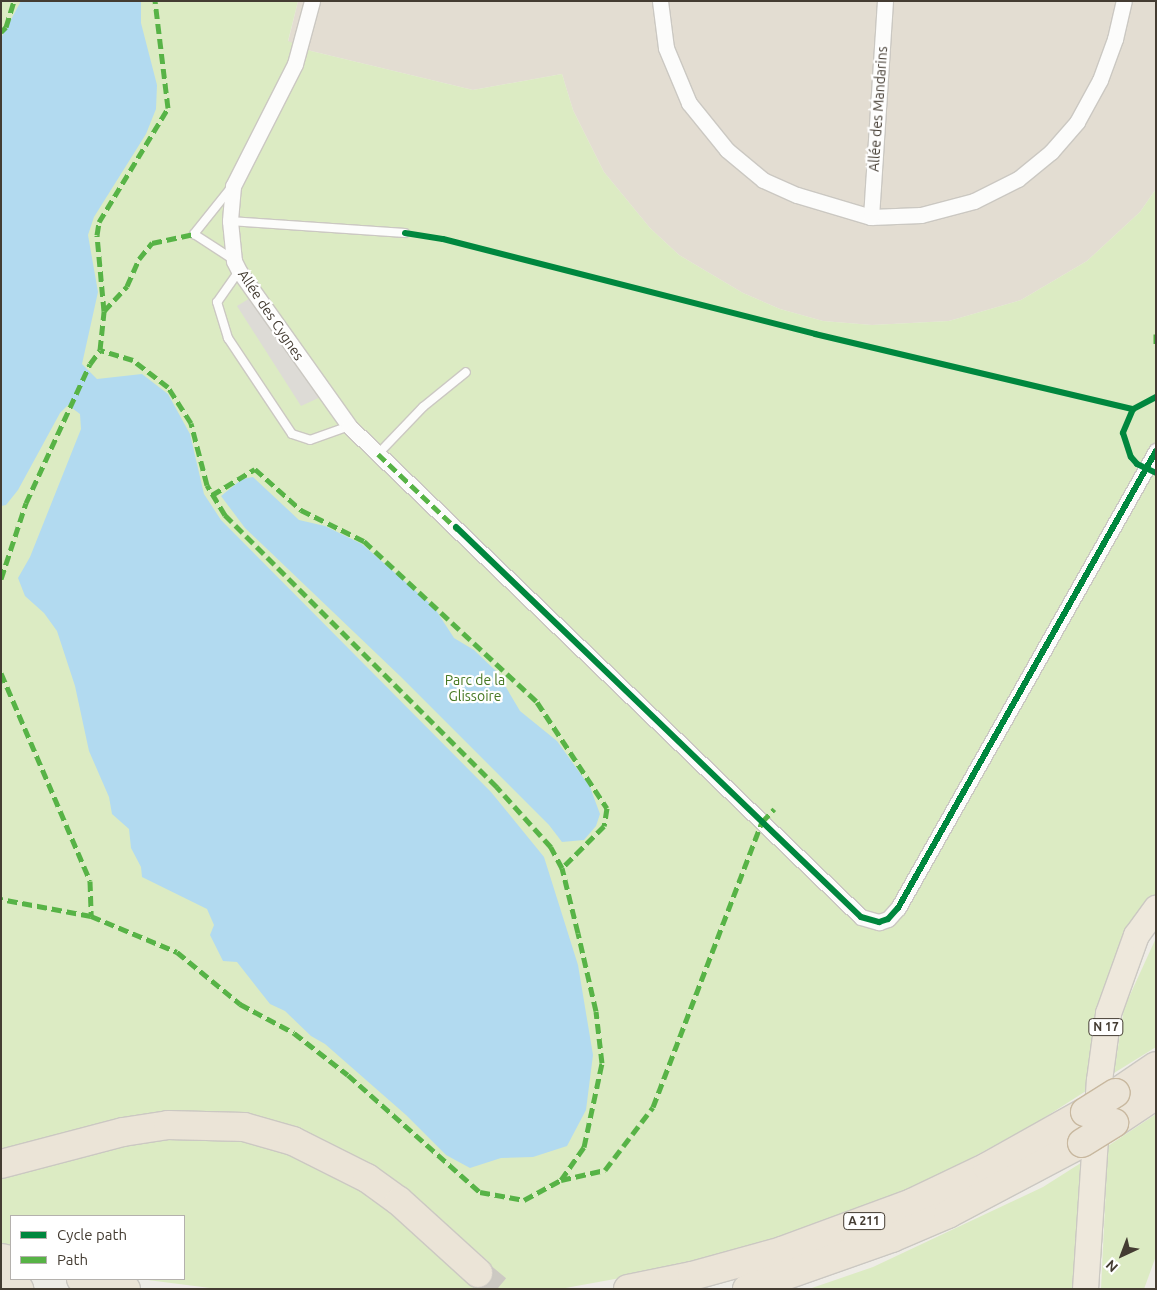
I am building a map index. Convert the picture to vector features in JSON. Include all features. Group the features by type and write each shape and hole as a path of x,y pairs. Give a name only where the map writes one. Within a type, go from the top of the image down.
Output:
{"highway":[{"name":"N 17","path":"1086,1289 1099,1080 1108,1013 1136,935 1156,907"},
{"name":"A 211","path":"628,1289 692,1276 773,1253 888,1213 987,1167 1085,1112 1156,1066"},
{"name":"A 211","path":"747,1289 810,1269 940,1218 1082,1143 1156,1095"},
{"path":"1,1164 123,1132 168,1125 210,1124 252,1129 293,1141 367,1178 399,1202 478,1272"},
{"path":"85,1280 126,1289"},
{"path":"1,1284 19,1289"}],"street":[{"name":"Allée des Cygnes","path":"312,1 295,64 233,186 230,221 237,266 349,426 861,918 879,922 888,919 898,908 1156,451"},
{"path":"660,1 666,48 689,103 727,150 763,180 797,195 871,217 922,215 974,201 1018,179 1050,152 1077,122 1100,80 1115,40 1124,1"},
{"name":"Allée des Mandarins","path":"871,217 885,1"}],"lane":[{"path":"233,186 194,234 237,266 217,302 228,338 292,434 310,440 349,426"},
{"path":"230,221 405,234"},
{"path":"378,454 422,408 466,372"}],"shaded area":[{"path":"298,1 1156,1 1156,189 1140,212 1087,261 1021,300 949,321 872,325 823,321 780,309 743,293 679,255 650,228 604,172 573,110 562,74 473,90 311,51 288,42"},
{"path":"257,294 325,395 301,406 237,306"}],"green space":[{"name":"Parc de la Glissoire","path":"1,1 298,1 288,41 311,51 473,90 562,74 573,110 604,172 650,228 679,255 743,293 780,309 823,321 872,325 949,321 1021,300 1087,261 1140,212 1156,189 1156,897 1089,1089 1036,1123 910,1191 782,1239 675,1268 560,1289 218,1289 148,1280 185,1280 185,1215 10,1215 10,1247 1,1244 1,1176 142,1139 181,1136 261,1142 296,1153 380,1200 472,1280 488,1261 382,1172 295,1126 246,1115 1,1155"},
{"path":"1156,938 1156,1047 1114,1073 1124,1008"},
{"path":"1156,1114 1156,1256 1144,1289 1101,1289 1108,1146"},
{"path":"1084,1161 1080,1289 809,1289 873,1267 1043,1187"}],"water":[{"path":"21,1 141,1 141,23 157,85 156,109 146,134 94,217 88,235 98,292 82,364 97,379 142,374 168,394 190,434 204,494 221,520 491,792 544,857 578,965 593,1055 586,1110 567,1146 533,1157 501,1158 470,1168 446,1155 406,1115 325,1044 311,1036 285,1011 270,1004 237,962 223,961 210,935 214,925 207,909 142,877 141,867 131,848 129,829 112,814 109,797 89,751 75,686 57,631 44,613 25,596 18,578 30,557 81,429 80,414 68,405 60,413 18,490 6,505 1,506 1,38"},
{"path":"253,477 299,520 325,526 362,544 434,607 454,638 474,650 497,672 520,711 557,741 590,787 600,814 596,826 584,840 562,842 549,825 400,676 245,528 221,496 242,479"}],"tunnel":[{"path":"478,1273 497,1289"}],"marked path":[{"path":"1,32 6,27 14,1"},
{"path":"1,579 26,503 90,364 100,350 104,311 97,235 99,222 168,108 155,1"},
{"path":"104,311 127,286 139,259 152,243 194,234"},
{"path":"1156,334 1156,347"},
{"path":"91,916 177,952 240,1004 294,1033 348,1075 480,1192 524,1200 561,1180 584,1147 602,1063 596,1011 578,933 562,868 551,847 497,787 225,515 207,485 191,423 168,387 133,360 100,350"},
{"path":"378,454 458,530"},
{"path":"212,495 255,469 301,510 364,541 537,702 607,808 604,826 562,868"},
{"path":"1,673 90,881 91,916 1,899"},
{"path":"561,1180 605,1170 653,1107 762,822 774,809"}],"cycle path":[{"path":"405,233 443,239 815,334 1133,409"},
{"path":"1156,397 1133,409 1123,433 1131,457 1137,464 1156,473"},
{"path":"456,527 861,917 879,922 888,919 898,908 1156,451"}]}
